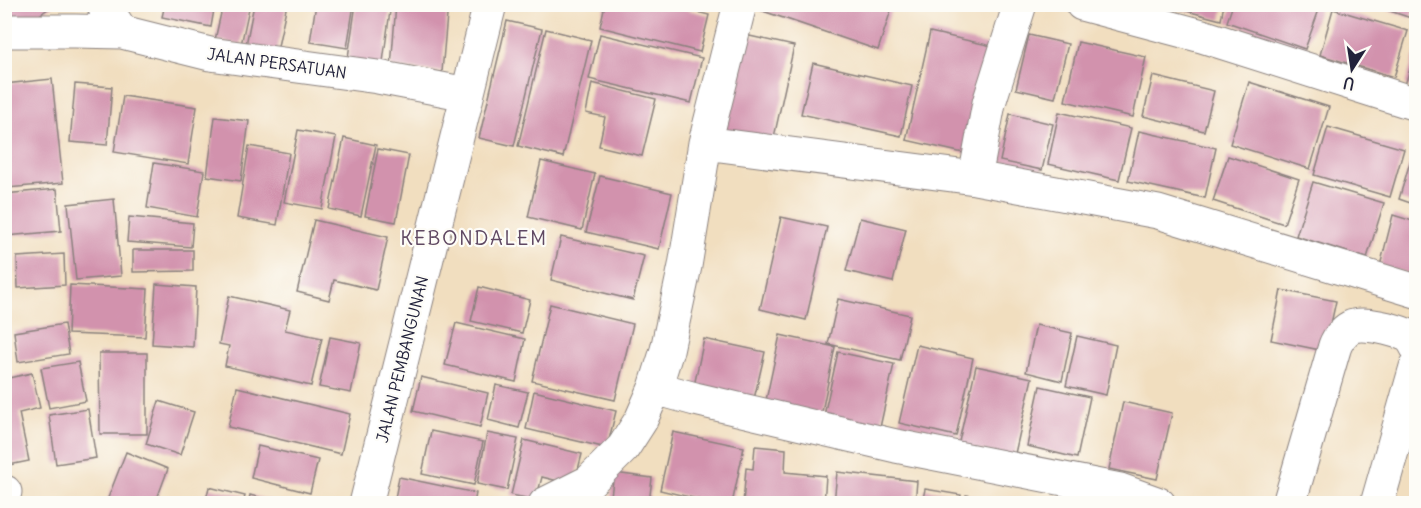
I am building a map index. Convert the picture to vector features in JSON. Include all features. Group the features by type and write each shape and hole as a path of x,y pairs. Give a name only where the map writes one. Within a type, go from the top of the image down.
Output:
{"street":[{"path":"103,4 122,32"},
{"name":"JALAN PEMBANGUNAN","path":"366,504 490,4"},
{"path":"545,504 589,482 623,448 641,420 655,388 667,350 685,266 705,143 740,4"},
{"path":"975,178 989,103 1020,4"},
{"path":"1082,4 1202,36 1416,104"},
{"name":"JALAN PERSATUAN","path":"4,31 122,32 210,54 378,77 467,94"},
{"path":"705,143 975,178 1158,212 1416,291"},
{"path":"1289,504 1334,349 1342,334 1352,326 1378,326 1407,335 1414,340 1416,346"},
{"path":"1377,504 1416,367"},
{"path":"655,388 896,446 1120,490 1159,504"}],"building":[{"path":"4,4 55,4 16,31 4,14"},
{"path":"165,4 215,4 211,27 162,17"},
{"path":"223,4 250,4 241,45 215,40"},
{"path":"254,4 287,4 277,51 246,45"},
{"path":"316,4 354,4 347,48 310,42"},
{"path":"356,4 391,4 382,69 347,64"},
{"path":"396,4 448,4 442,72 391,67"},
{"path":"605,4 665,4 709,15 700,52 600,27"},
{"path":"755,4 893,4 878,50 754,8"},
{"path":"1160,4 1224,4 1221,20"},
{"path":"1233,4 1321,4 1305,49 1227,22"},
{"path":"1372,5 1415,5 1411,18"},
{"path":"1333,9 1408,31 1394,77 1320,55"},
{"path":"507,21 542,29 514,146 479,138"},
{"path":"546,29 591,40 563,157 518,146"},
{"path":"930,32 992,46 968,154 906,140"},
{"path":"736,33 794,46 773,142 715,129"},
{"path":"600,34 702,58 691,103 589,79"},
{"path":"1029,35 1068,44 1055,98 1016,89"},
{"path":"1078,42 1146,57 1133,117 1065,101"},
{"path":"1416,50 1416,89 1405,85"},
{"path":"813,63 912,86 901,136 801,114"},
{"path":"1153,76 1214,91 1204,131 1143,116"},
{"path":"52,79 63,183 7,188 4,161 4,84"},
{"path":"1249,82 1329,107 1310,169 1230,144"},
{"path":"592,83 656,99 642,156 599,146 605,117 586,113"},
{"path":"75,84 112,87 107,145 70,142"},
{"path":"123,96 197,107 188,164 114,152"},
{"path":"1059,112 1131,128 1119,180 1048,164"},
{"path":"1010,114 1053,124 1042,170 1000,161"},
{"path":"215,117 249,121 241,181 207,176"},
{"path":"1328,127 1404,149 1390,197 1314,175"},
{"path":"298,130 336,137 322,209 284,202"},
{"path":"1139,131 1216,148 1205,198 1128,181"},
{"path":"344,138 376,145 361,216 329,209"},
{"path":"1416,142 1416,205 1399,199"},
{"path":"249,146 289,153 277,225 237,218"},
{"path":"378,149 409,155 396,222 365,216"},
{"path":"1228,156 1299,179 1284,224 1213,201"},
{"path":"541,161 595,174 582,230 528,217"},
{"path":"154,163 204,171 197,217 147,208"},
{"path":"600,176 672,193 659,249 586,232"},
{"path":"1313,182 1384,203 1367,258 1296,236"},
{"path":"57,189 61,231 6,236 4,194"},
{"path":"114,199 121,276 76,280 68,204"},
{"path":"1393,215 1416,222 1416,276 1380,266"},
{"path":"129,217 193,223 191,247 127,242"},
{"path":"781,217 827,227 806,320 760,309"},
{"path":"860,218 906,229 893,282 846,271"},
{"path":"314,220 388,237 376,290 334,280 329,300 297,292"},
{"path":"561,237 644,256 633,300 551,280"},
{"path":"133,250 193,250 193,271 133,272"},
{"path":"64,254 65,285 18,288 17,257"},
{"path":"156,284 196,287 193,347 152,344"},
{"path":"70,285 148,289 145,337 68,334"},
{"path":"479,287 530,300 522,333 471,321"},
{"path":"1281,290 1336,301 1325,351 1271,340"},
{"path":"229,296 290,310 285,330 322,338 311,386 225,366 229,346 219,344"},
{"path":"838,299 910,315 900,360 828,344"},
{"path":"550,304 633,324 615,400 532,381"},
{"path":"456,323 525,339 516,382 445,365"},
{"path":"64,324 69,354 18,362 14,332"},
{"path":"1036,325 1072,333 1062,381 1026,372"},
{"path":"780,335 835,347 821,417 765,405"},
{"path":"1077,336 1116,345 1106,395 1066,386"},
{"path":"330,337 361,343 351,393 319,387"},
{"path":"704,339 765,352 754,399 694,386"},
{"path":"917,345 973,358 956,436 899,423"},
{"path":"838,352 894,364 879,432 823,420"},
{"path":"99,353 147,353 147,434 100,434"},
{"path":"78,362 86,401 49,408 41,368"},
{"path":"976,366 1032,378 1014,458 958,446"},
{"path":"32,373 40,408 19,413 29,461 4,466 4,379"},
{"path":"421,377 488,393 480,427 413,411"},
{"path":"496,385 528,392 519,428 488,420"},
{"path":"1040,386 1090,397 1077,458 1027,446"},
{"path":"237,387 350,414 341,454 228,427"},
{"path":"534,391 616,411 607,448 526,429"},
{"path":"159,401 194,412 180,455 146,444"},
{"path":"1123,402 1172,413 1157,479 1109,469"},
{"path":"88,409 96,458 56,464 49,415"},
{"path":"431,431 483,442 474,485 422,474"},
{"path":"673,432 744,447 732,504 718,504 660,490"},
{"path":"487,433 518,439 507,490 477,484"},
{"path":"524,440 582,454 574,485 542,477 536,500 511,495"},
{"path":"258,446 318,460 310,493 251,478"},
{"path":"755,446 786,449 785,472 826,476 824,504 743,504 746,468 753,469"},
{"path":"126,452 168,469 155,504 106,503"},
{"path":"837,472 917,481 915,504 834,504"},
{"path":"614,473 652,478 649,504 610,504"},
{"path":"399,477 476,493 474,504 394,504"},
{"path":"209,487 245,496 243,504 205,504"},
{"path":"925,489 961,495 960,504 922,504"},
{"path":"250,495 280,503 280,504 248,504"},
{"path":"966,495 1009,502 1009,504 965,504"},
{"path":"660,501 691,502 691,504 660,504"}],"district":[{"name":"KEBONDALEM","path":"474,238"}]}
